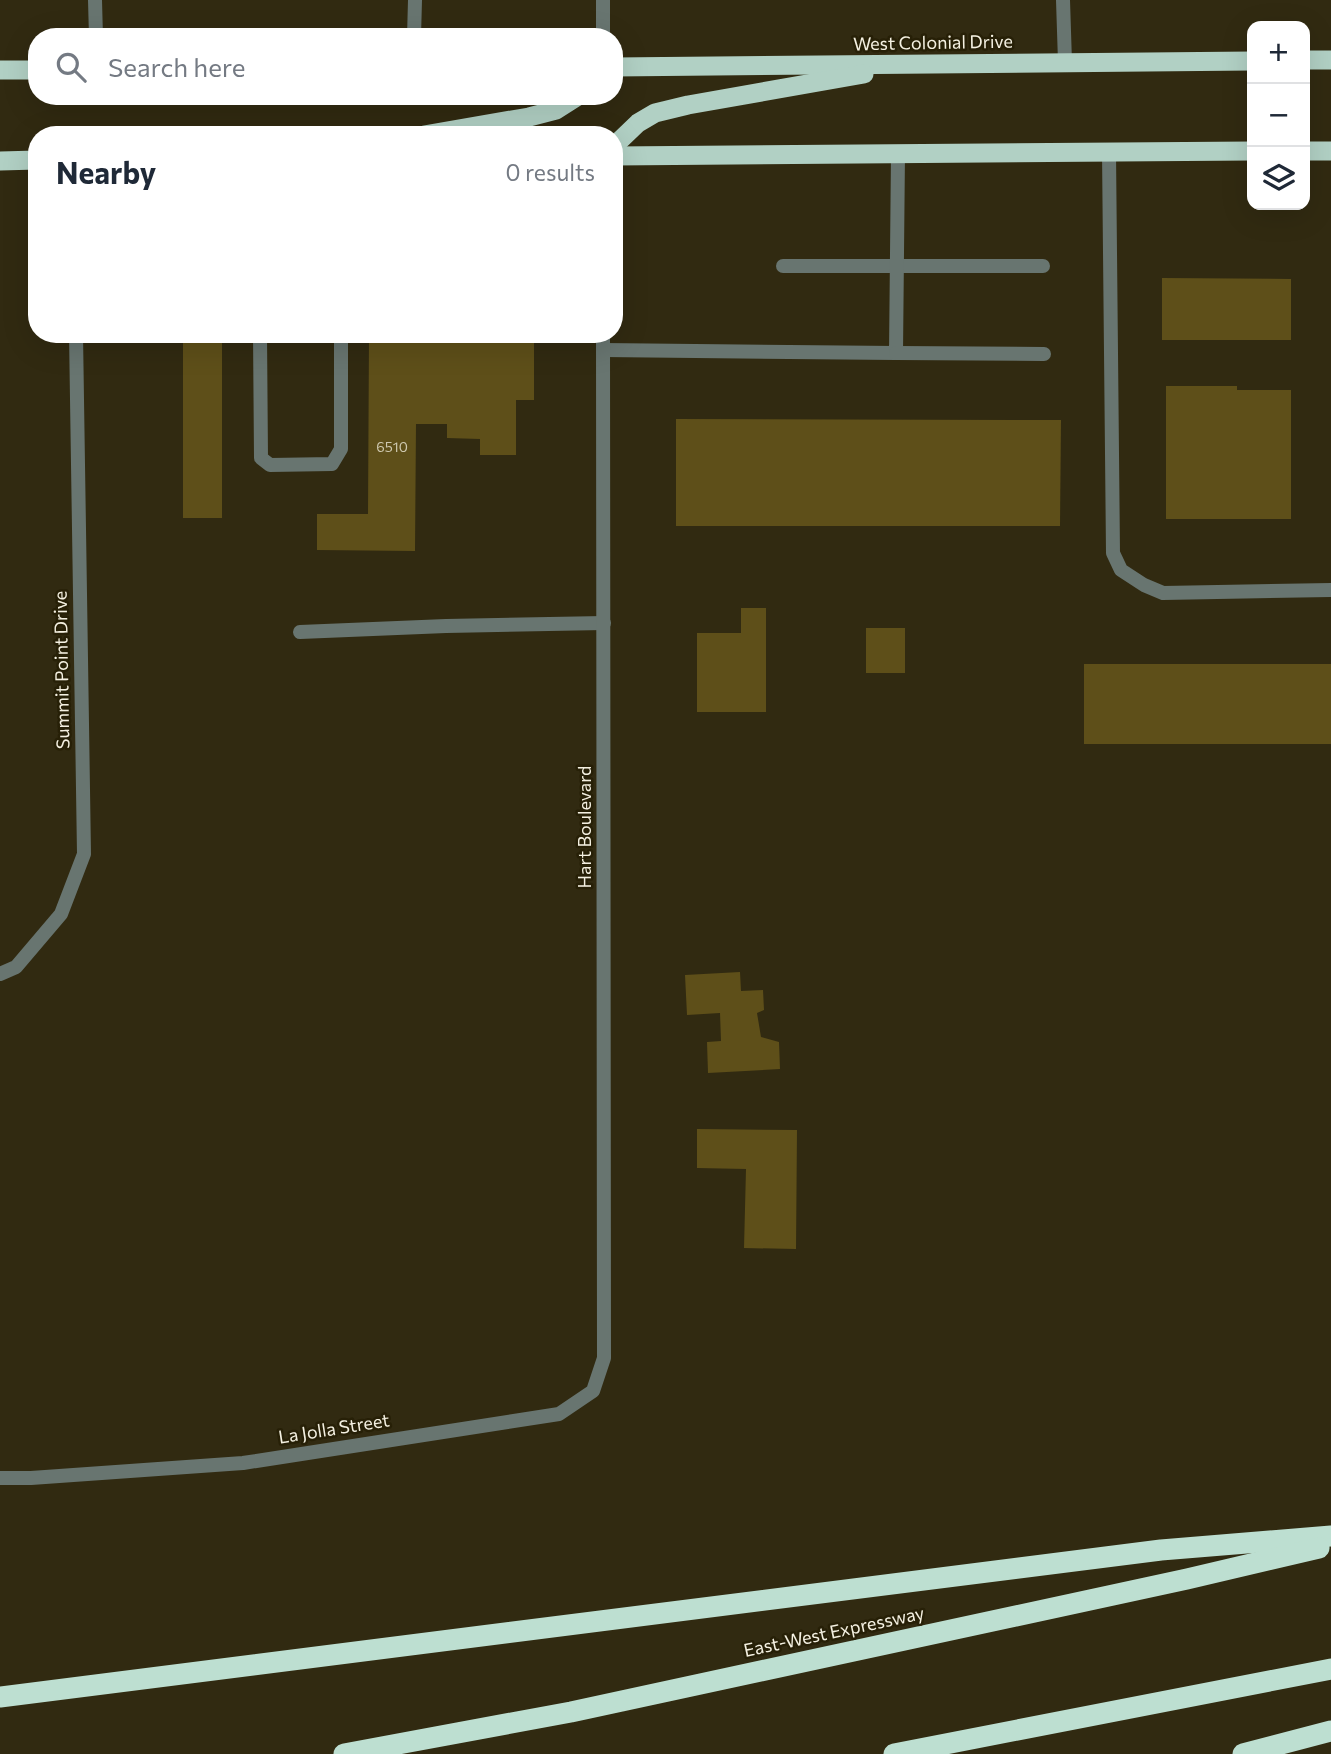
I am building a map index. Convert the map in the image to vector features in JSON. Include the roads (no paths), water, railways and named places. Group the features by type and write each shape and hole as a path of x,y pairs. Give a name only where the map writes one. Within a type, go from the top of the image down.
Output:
{"highway":[{"path":"1310,61 1331,60"},
{"name":"West Colonial Drive","path":"623,67 1247,61"},
{"path":"623,138 655,113 920,64"},
{"path":"0,70 28,70"},
{"path":"476,126 529,117 556,110 564,105"},
{"path":"623,156 1247,151"},
{"path":"1310,151 1331,151"},
{"path":"0,161 28,160"},
{"path":"0,1697 1161,1550 1331,1536"},
{"name":"East-West Expressway","path":"344,1754 571,1712 1187,1579 1331,1545"},
{"path":"894,1754 1331,1669"},
{"path":"1243,1754 1331,1731"}],"street":[{"path":"95,0 96,28"},
{"path":"414,28 415,0"},
{"path":"603,0 603,28"},
{"path":"1063,0 1065,62"},
{"path":"1109,152 1113,553 1121,570 1143,585 1163,593 1331,590"},
{"path":"896,353 898,154"},
{"path":"783,266 1043,266"},
{"name":"Summit Point Drive","path":"0,974 16,967 61,914 84,854 76,343"},
{"path":"260,343 261,458 270,465 332,464 341,449 341,343"},
{"name":"Hart Boulevard","path":"603,343 604,1320"},
{"path":"603,350 1044,354"},
{"path":"300,632 446,626 604,624"},
{"name":"La Jolla Street","path":"0,1478 243,1463 559,1414 593,1391 604,1357 604,1320"}]}
